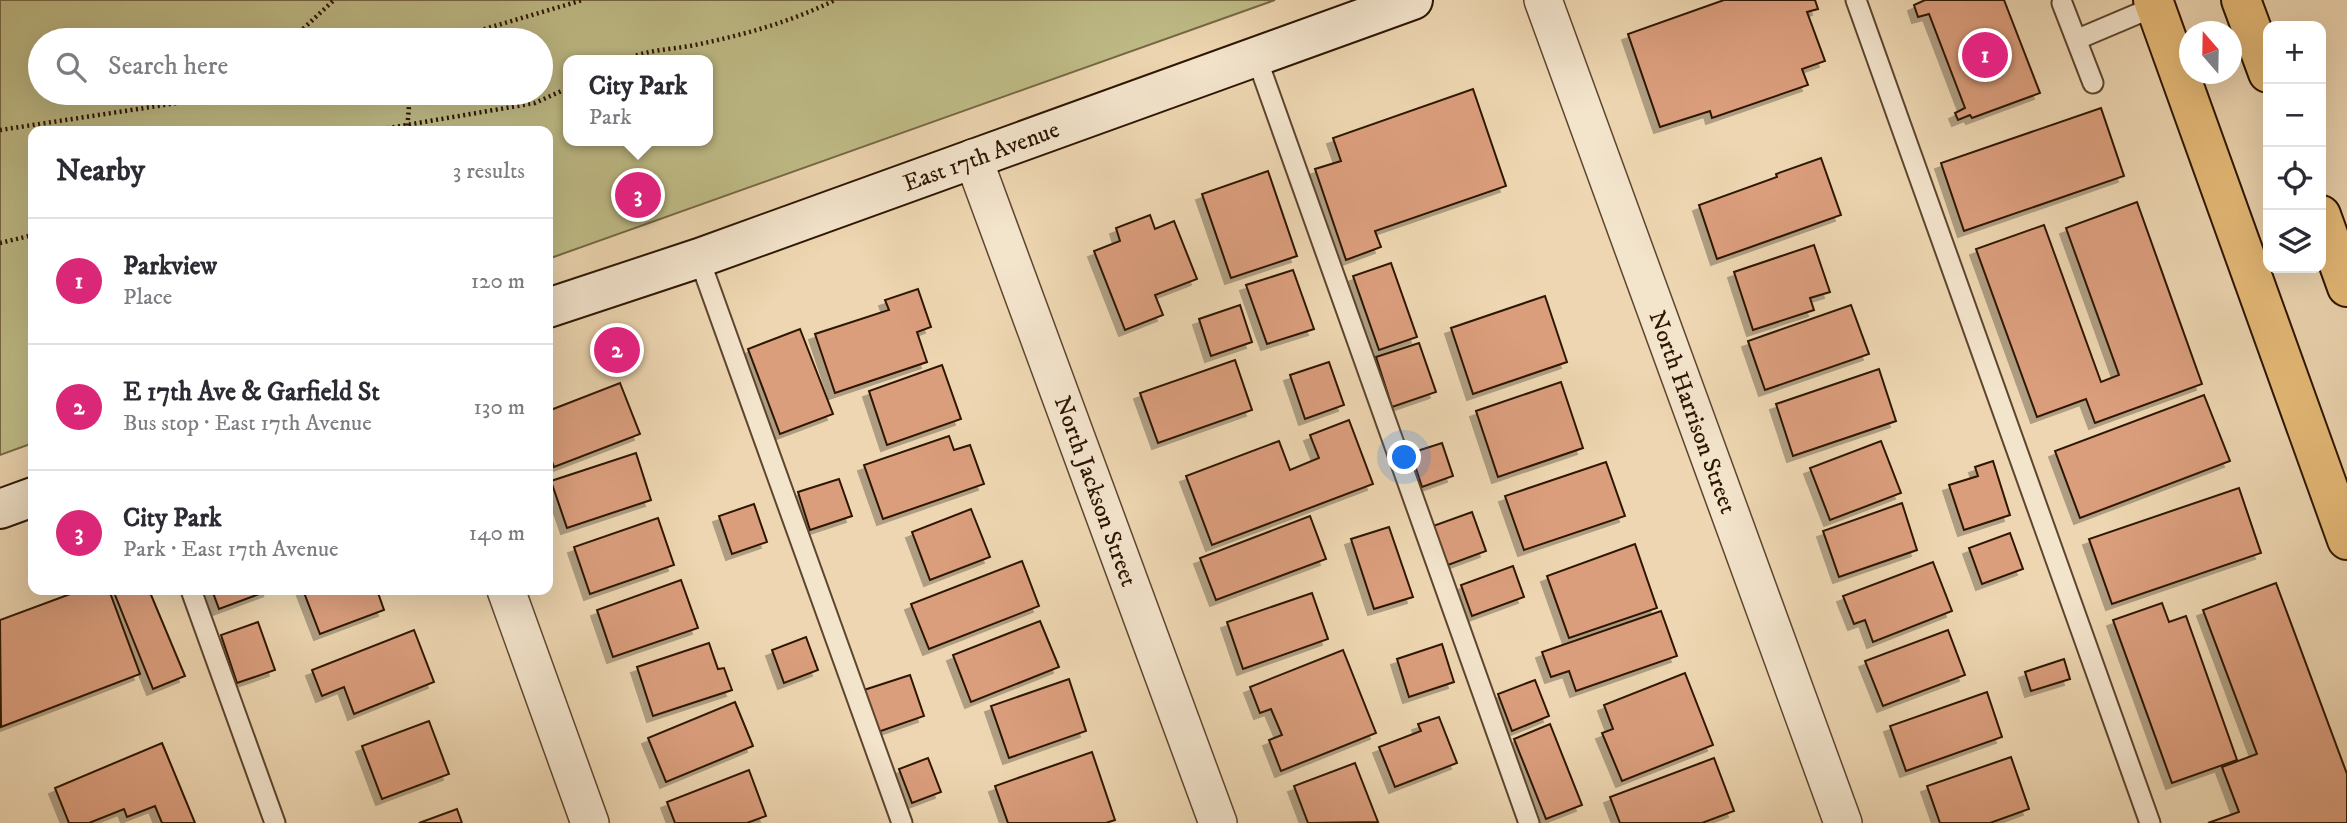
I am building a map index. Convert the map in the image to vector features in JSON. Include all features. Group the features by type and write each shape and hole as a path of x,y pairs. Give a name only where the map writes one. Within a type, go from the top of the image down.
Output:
{"main road":[{"name":"East 17th Avenue","path":"553,306 699,258 1413,0"},
{"path":"2241,0 2263,59"},
{"path":"2154,3 2347,540"},
{"path":"2326,229 2347,287"},
{"path":"0,509 28,499"}],"street":[{"name":"North Harrison Street","path":"1543,0 1843,823"},
{"name":"North Jackson Street","path":"973,158 1218,823"},
{"path":"508,595 590,823"}],"lane":[{"path":"1856,0 2150,823"},
{"path":"2062,3 2093,83"},
{"path":"2078,39 2154,3"},
{"path":"1255,56 1529,823"},
{"path":"699,258 902,823"},
{"path":"193,595 275,823"}],"path":[{"path":"304,28 334,0"},
{"path":"488,28 583,0"},
{"path":"635,55 739,36 806,15 835,0"},
{"path":"0,130 162,105"},
{"path":"408,126 409,105"},
{"path":"418,126 525,105"},
{"path":"0,243 28,236"}],"shaded area":[{"path":"0,0 1275,0 553,257 553,126 28,126 28,445 0,455"}],"building":[{"path":"1724,0 1815,0 1818,9 1807,12 1825,61 1802,69 1808,85 1712,118 1710,111 1660,127 1628,34"},
{"path":"1925,0 2004,0 2040,93 1972,118 1970,115 1958,120 1955,113 1965,108 1929,14 1918,17 1914,5"},
{"path":"1473,89 1506,186 1375,231 1381,247 1346,260 1315,169 1341,161 1333,138"},
{"path":"2101,108 2124,176 1964,231 1941,163"},
{"path":"1821,158 1841,215 1717,259 1699,205"},
{"path":"1268,171 1297,256 1231,278 1202,194"},
{"path":"2137,202 2202,384 2095,423 2086,399 2037,417 1976,249 2044,225 2101,382 2119,375 2066,228"},
{"path":"1150,215 1155,229 1174,221 1197,279 1155,295 1163,315 1125,330 1094,251 1120,241 1116,228"},
{"path":"1814,245 1830,292 1810,298 1814,310 1753,330 1734,272"},
{"path":"1391,263 1417,337 1379,350 1353,276"},
{"path":"1293,270 1314,329 1267,344 1246,285"},
{"path":"918,289 931,327 917,332 927,362 835,393 815,334 889,310 885,300"},
{"path":"1545,296 1567,362 1473,394 1451,328"},
{"path":"1240,305 1252,342 1211,356 1199,319"},
{"path":"1851,305 1869,354 1765,390 1748,341"},
{"path":"800,329 833,414 780,434 748,349"},
{"path":"1419,343 1436,392 1392,407 1376,357"},
{"path":"1235,360 1252,410 1158,443 1140,393"},
{"path":"1329,362 1344,405 1305,419 1290,375"},
{"path":"942,365 961,419 887,445 869,391"},
{"path":"1879,369 1896,421 1793,456 1776,404"},
{"path":"1561,382 1583,448 1498,477 1476,411"},
{"path":"620,383 640,434 554,467 553,409"},
{"path":"2204,395 2230,461 2080,518 2055,451"},
{"path":"1349,420 1373,484 1212,545 1186,476 1279,441 1290,470 1319,458 1310,435"},
{"path":"949,436 954,450 970,445 984,484 883,519 864,465"},
{"path":"1881,441 1901,493 1830,520 1810,468"},
{"path":"1442,443 1453,476 1422,487 1411,453"},
{"path":"636,453 651,500 567,528 553,480"},
{"path":"1993,461 2010,515 1964,530 1949,485 1978,476 1975,467"},
{"path":"1606,462 1625,516 1524,550 1505,496"},
{"path":"839,479 852,516 810,530 798,492"},
{"path":"2239,488 2261,553 2112,604 2089,539"},
{"path":"1902,503 1917,550 1839,577 1823,531"},
{"path":"754,504 767,542 732,554 719,516"},
{"path":"971,509 990,557 930,580 912,532"},
{"path":"1472,512 1486,551 1448,565 1433,526"},
{"path":"1310,516 1326,559 1216,600 1200,558"},
{"path":"658,518 674,565 590,594 574,547"},
{"path":"1389,527 1413,597 1374,609 1351,539"},
{"path":"2010,533 2023,569 1982,584 1969,548"},
{"path":"1635,544 1657,608 1569,638 1547,576"},
{"path":"1022,561 1039,606 929,649 911,604"},
{"path":"1933,562 1952,611 1873,642 1865,620 1854,624 1843,596"},
{"path":"1513,566 1524,597 1472,616 1461,585"},
{"path":"681,580 698,628 613,657 597,610"},
{"path":"2276,583 2347,774 2347,823 2208,823 2239,812 2222,767 2257,754 2203,610"},
{"path":"1312,593 1328,639 1243,669 1227,622"},
{"path":"68,595 111,595 140,674 1,727 0,620"},
{"path":"115,595 151,595 185,676 153,689"},
{"path":"214,595 257,595 219,609"},
{"path":"305,595 379,595 384,610 320,634"},
{"path":"2162,603 2169,622 2186,616 2237,760 2172,783 2113,620"},
{"path":"1661,611 1677,656 1576,691 1569,671 1551,677 1542,652"},
{"path":"1040,621 1059,667 971,702 953,655"},
{"path":"258,622 275,670 237,683 221,635"},
{"path":"414,630 434,682 354,714 344,687 322,696 312,670"},
{"path":"1948,630 1965,675 1883,706 1865,661"},
{"path":"806,637 818,670 784,683 772,650"},
{"path":"709,643 718,669 724,668 732,690 653,716 637,667"},
{"path":"1442,644 1454,682 1409,697 1397,659"},
{"path":"1343,650 1376,733 1281,771 1269,740 1282,735 1271,709 1260,713 1250,687"},
{"path":"2064,659 2070,679 2031,691 2025,672"},
{"path":"1685,673 1713,745 1622,781 1602,733 1613,729 1604,705"},
{"path":"910,675 924,716 878,732 864,690"},
{"path":"1069,679 1086,731 1009,758 991,706"},
{"path":"1535,680 1549,716 1512,731 1498,694"},
{"path":"1987,692 2002,737 1906,771 1890,726"},
{"path":"735,702 753,746 666,782 648,738"},
{"path":"1439,717 1457,763 1395,787 1379,747 1421,731 1418,724"},
{"path":"429,721 449,774 382,799 362,746"},
{"path":"1550,724 1582,805 1546,819 1514,739"},
{"path":"162,743 195,823 162,823 155,806 127,817 124,809 89,823 69,823 55,788"},
{"path":"1092,752 1115,820 1106,823 1008,823 995,786"},
{"path":"2011,757 2029,809 1990,823 1940,823 1927,786"},
{"path":"928,758 941,792 912,803 899,769"},
{"path":"1714,758 1734,811 1702,823 1620,823 1610,797"},
{"path":"1355,763 1378,822 1308,823 1294,786"},
{"path":"749,770 766,816 747,823 675,823 667,802"},
{"path":"457,809 462,823 419,823"}],"place":[{"name":"Parkview","path":"1985,55"},
{"name":"City Park","path":"638,195"},
{"name":"E 17th Ave & Garfield St","path":"617,350"}]}
